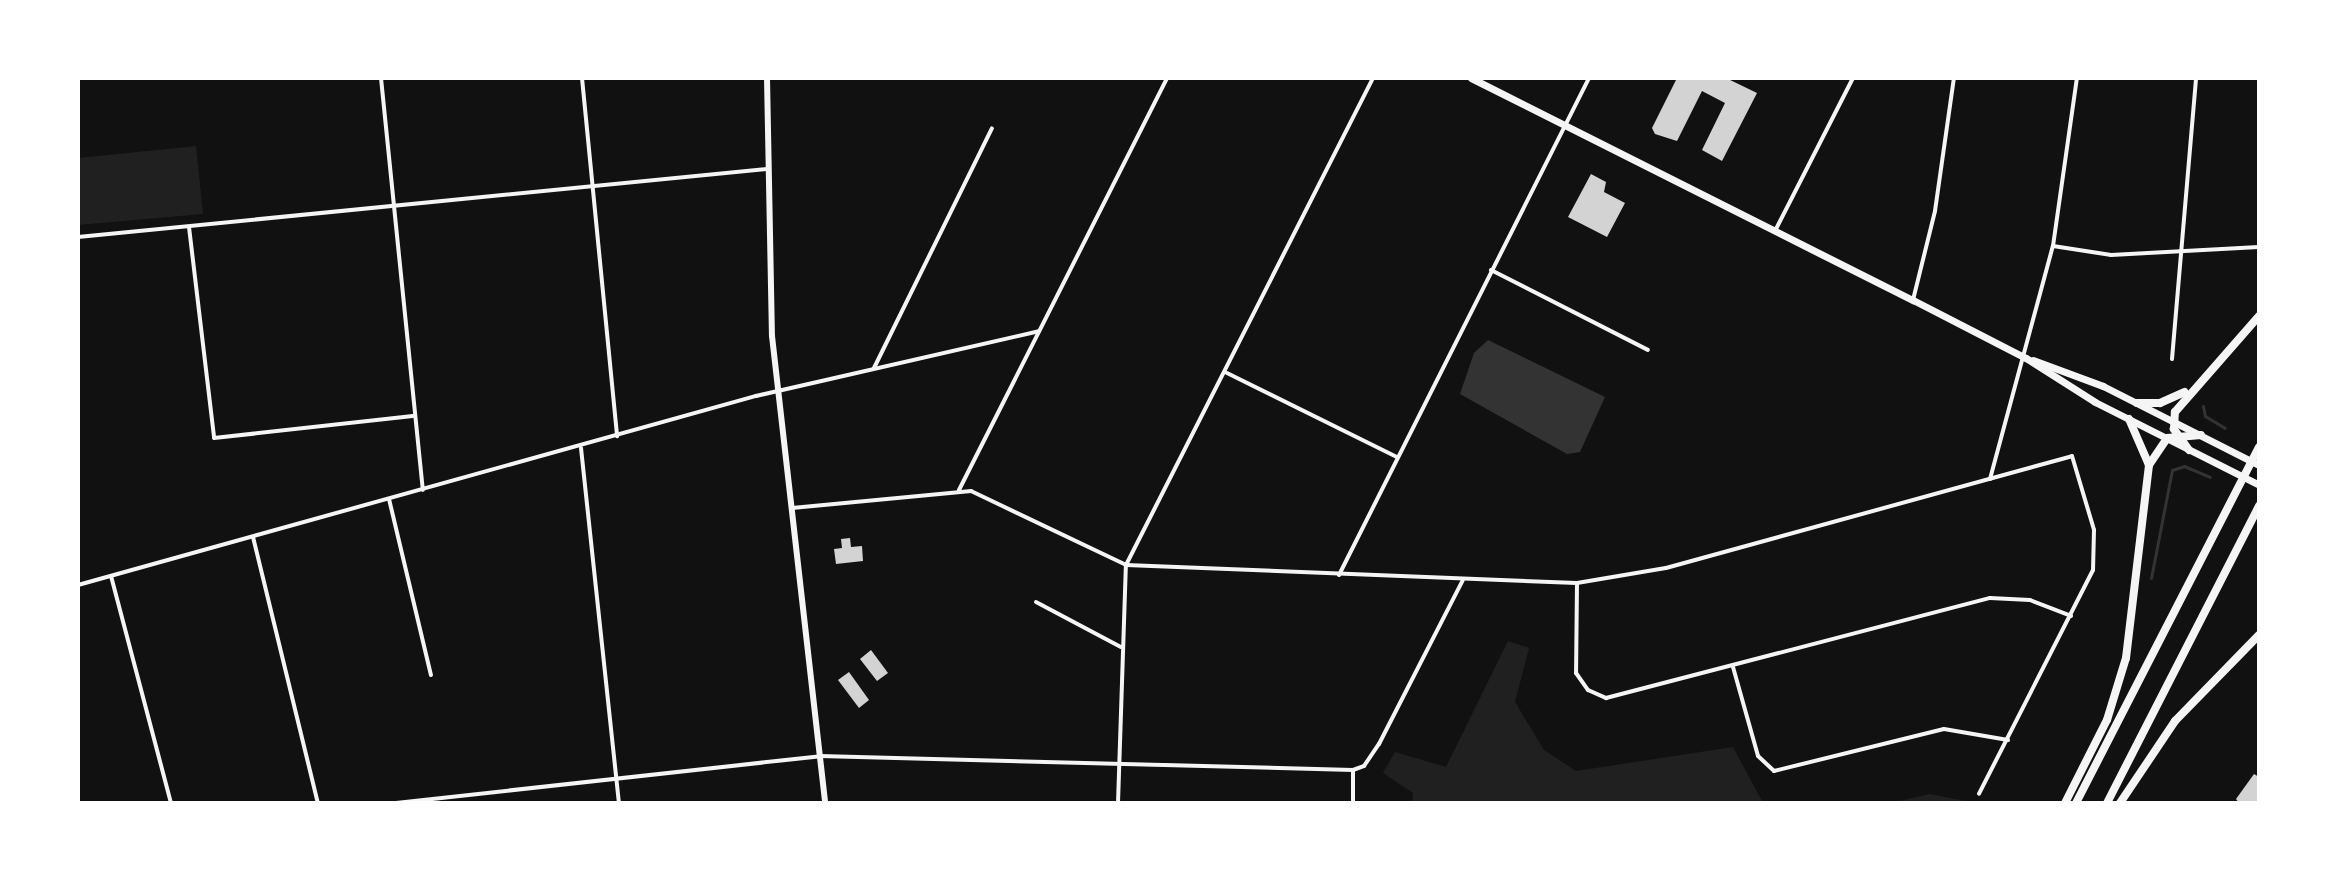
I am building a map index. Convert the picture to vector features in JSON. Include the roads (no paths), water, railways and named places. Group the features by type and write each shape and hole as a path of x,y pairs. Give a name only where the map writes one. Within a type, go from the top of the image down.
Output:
{"highway":[{"path":"2189,450 2177,435 2173,421 2189,390 2259,316"},
{"path":"2137,403 2160,403 2189,390"},
{"path":"2129,419 2149,465"},
{"path":"2065,803 2107,720 2123,669 2134,618 2149,465 2167,438 2201,435"},
{"path":"2076,803 2259,447"},
{"path":"2107,803 2259,506"},
{"path":"2120,803 2175,721 2259,635"}],"main road":[{"path":"767,78 767,169 777,391 825,803"},
{"path":"1471,78 2026,358 2129,419 2259,485"},
{"path":"2026,358 2137,403 2259,465"}],"street":[{"path":"381,78 413,416 423,490"},
{"path":"582,78 617,436"},
{"path":"959,490 1167,78"},
{"path":"1118,803 1126,565 1373,78"},
{"path":"1339,575 1589,78"},
{"path":"1775,231 1853,78"},
{"path":"1913,300 1935,211 1954,78"},
{"path":"1990,479 2026,358 2053,246 2077,78"},
{"path":"2172,359 2178,250 2196,78"},
{"path":"874,368 992,128"},
{"path":"78,237 767,169"},
{"path":"189,227 214,438 413,416"},
{"path":"2053,246 2111,255 2259,247"},
{"path":"1491,270 1648,350"},
{"path":"78,585 777,391 1039,331"},
{"path":"1226,372 1397,457"},
{"path":"580,446 619,803"},
{"path":"792,508 959,490 981,495 1126,565 1577,583 1639,575 2072,456 2096,545 2093,570 1979,794"},
{"path":"389,499 431,675"},
{"path":"253,537 318,803"},
{"path":"111,576 171,803"},
{"path":"396,803 820,756 1353,770 1364,766 1463,580"},
{"path":"1577,583 1576,673 1596,695 1623,697 1990,598 2030,600 2071,616"},
{"path":"1036,602 1121,647"},
{"path":"1733,667 1758,756 1767,768 1782,771 1944,729 2008,740"},
{"path":"1353,770 1353,803"}],"waterway":[{"path":"2203,406 2205,416 2225,428"},
{"path":"2151,578 2172,470 2184,466 2210,477"}]}
